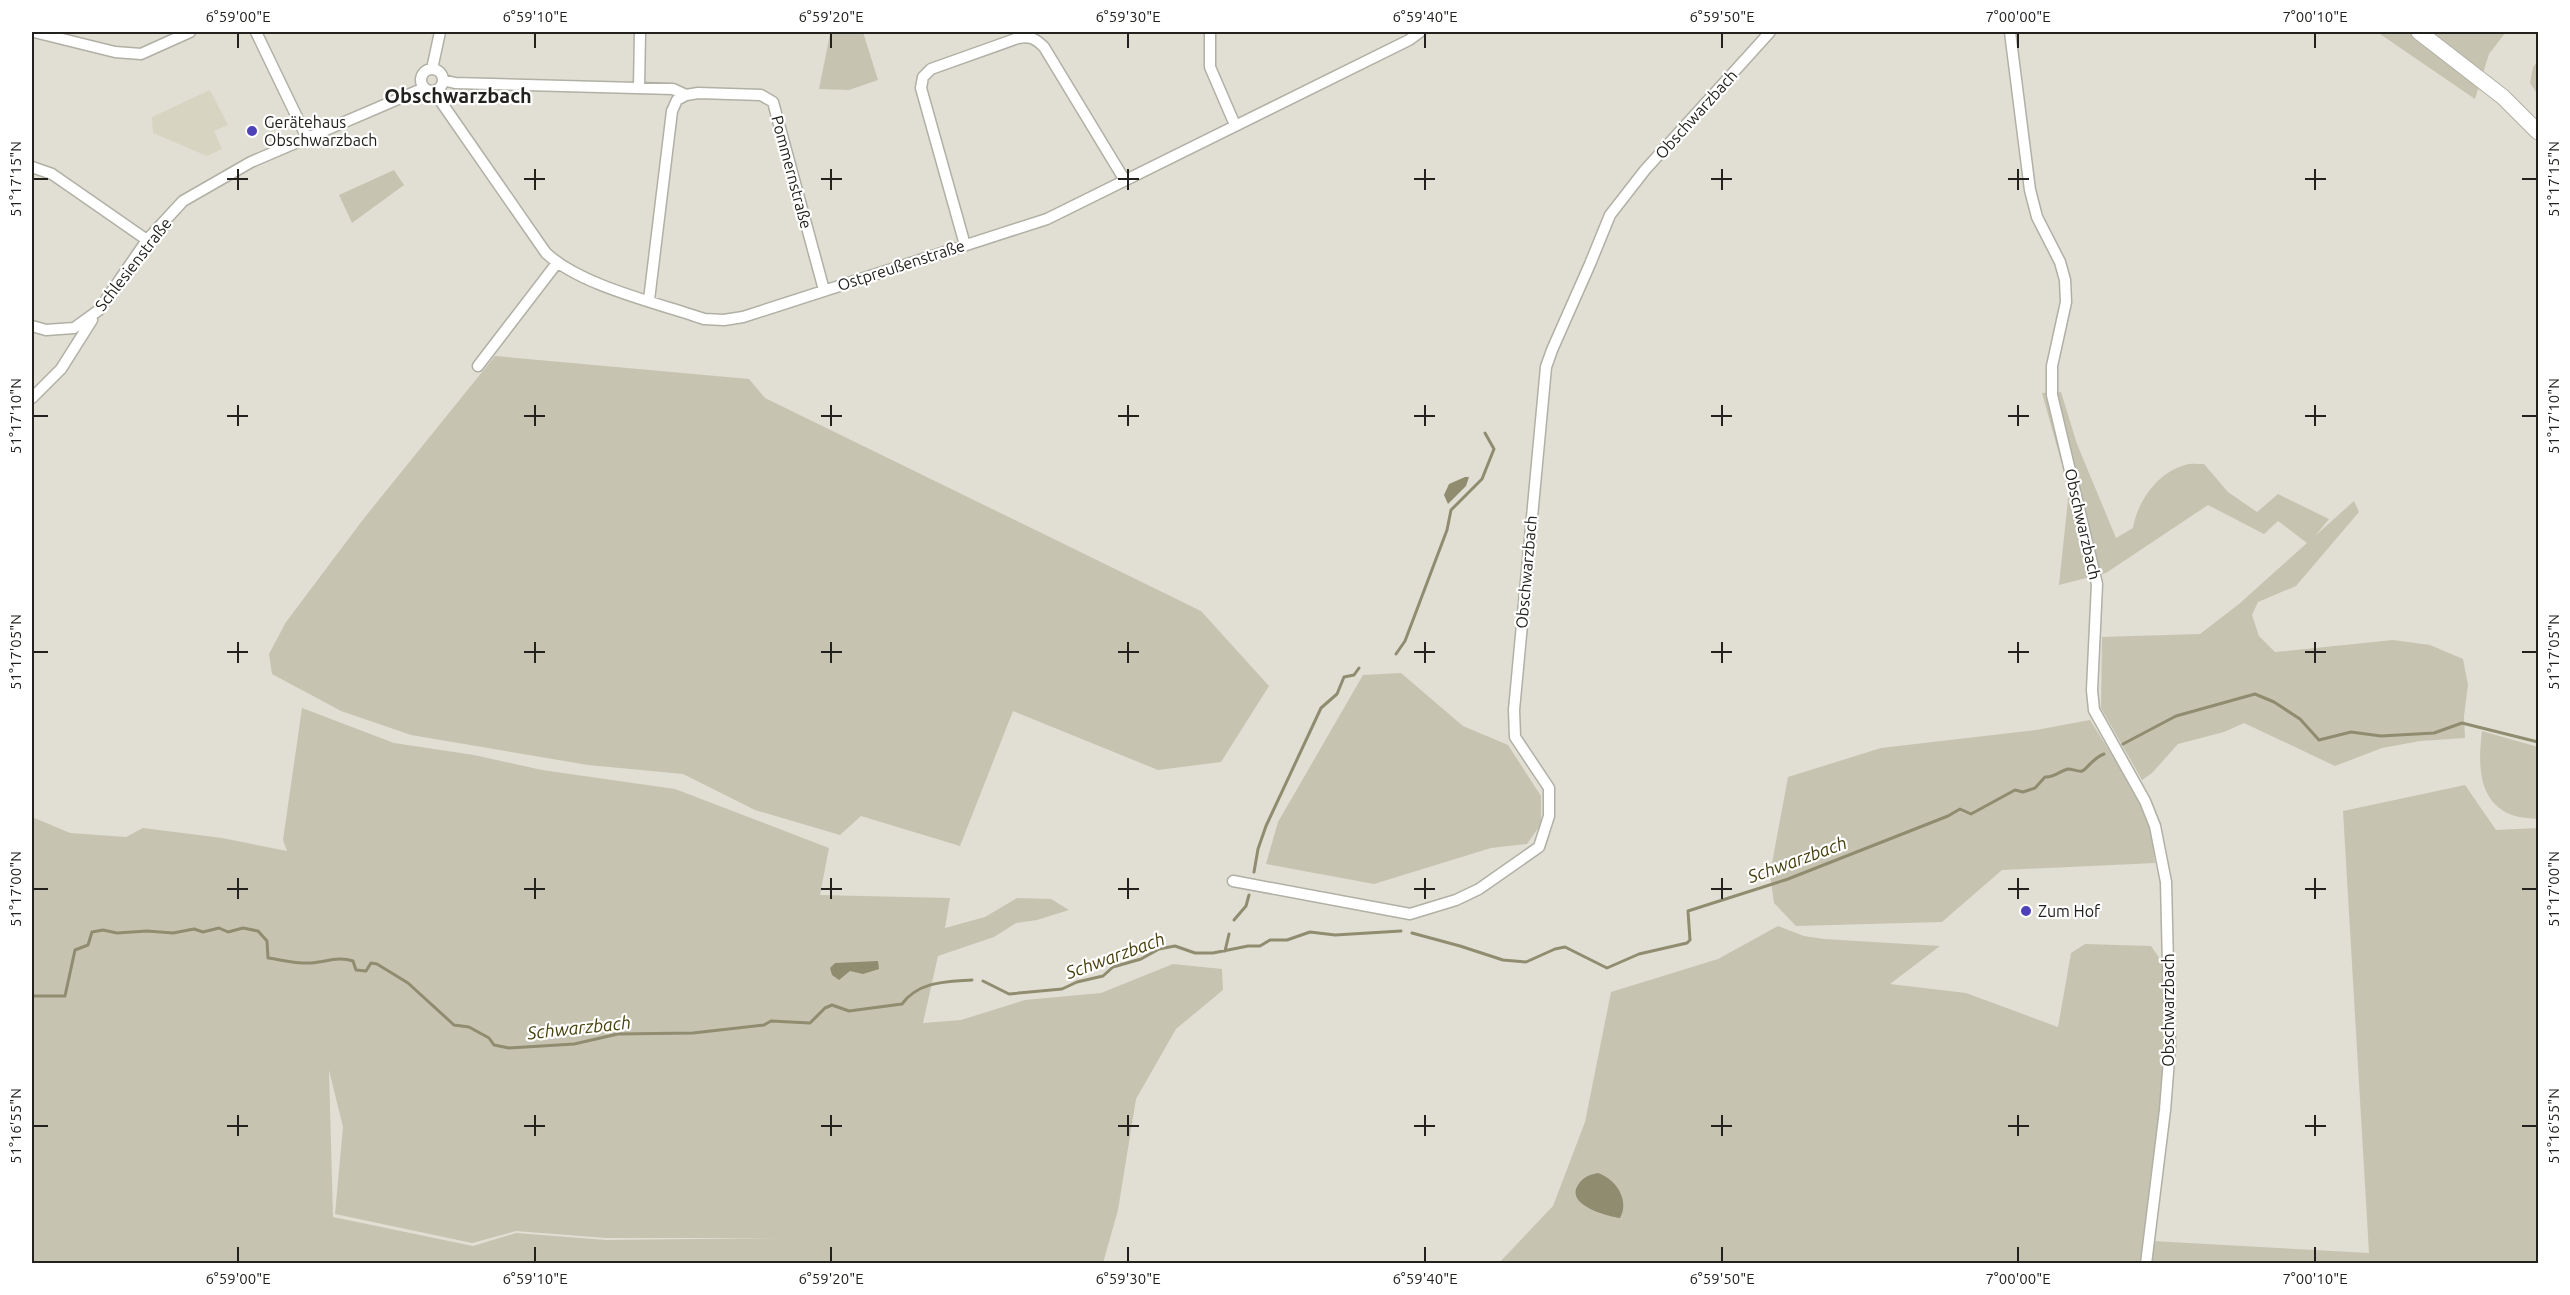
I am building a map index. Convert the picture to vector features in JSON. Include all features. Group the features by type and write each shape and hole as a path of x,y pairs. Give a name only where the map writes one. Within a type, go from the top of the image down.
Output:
{"main road":[{"path":"2419,32 2503,97 2538,132"}],"street":[{"path":"34,32 115,52 141,54 190,32"},
{"path":"256,32 307,138"},
{"path":"432,69 440,72 443,80 442,85 432,92 424,88 422,76 432,69 440,32"},
{"path":"639,88 640,32"},
{"path":"1210,32 1210,67 1235,125"},
{"name":"Ostpreußenstraße","path":"436,90 439,99 476,155 546,253 557,263 581,278 704,319 724,320 743,316 1047,219 1124,179 1410,40 1420,32"},
{"name":"Obschwarzbach","path":"1233,881 1410,914 1456,900 1479,889 1539,847 1549,816 1549,789 1515,736 1514,710 1546,367 1610,215 1645,170 1770,32"},
{"name":"Obschwarzbach","path":"2010,32 2030,190 2037,217 2060,262 2065,280 2066,302 2052,366 2052,395 2097,584 2092,690 2094,710 2145,801 2155,826 2166,882 2170,1047 2165,1110 2146,1263"},
{"path":"965,245 921,88 922,77 931,69 1018,38 1028,36 1036,39 1044,46 1124,179"},
{"path":"443,80 455,83 674,89 686,95"},
{"name":"Schlesienstraße","path":"32,326 46,330 74,328 99,310 147,240 183,201 251,162 424,88"},
{"name":"Pommernstraße","path":"686,95 698,93 761,95 773,102 824,290"},
{"path":"649,300 672,111 677,100 686,95"},
{"path":"32,167 52,174 147,240"},
{"path":"478,366 557,263"},
{"path":"32,398 61,369 81,334 99,310"}],"shaded area":[{"path":"863,32 878,80 849,90 819,89 830,34"},
{"path":"2377,32 2506,32 2489,54 2475,99"},
{"path":"2538,61 2538,95 2530,83 2533,67"},
{"path":"210,90 228,125 214,131 222,149 207,156 153,133 152,117"},
{"path":"394,170 404,185 352,223 339,195"},
{"path":"495,356 749,379 765,398 1201,611 1269,686 1221,762 1158,770 1013,711 960,846 861,816 840,835 755,810 683,774 588,765 411,735 341,711 272,674 269,654 286,622 365,517"},
{"path":"2061,392 2077,444 2116,538 2133,528 2139,508 2150,489 2166,474 2189,464 2204,464 2228,492 2257,512 2278,494 2329,519 2315,536 2354,501 2359,512 2296,586 2258,602 2252,615 2259,636 2275,652 2393,640 2430,645 2463,659 2468,685 2464,716 2465,738 2420,741 2382,748 2335,766 2244,723 2224,732 2178,744 2152,773 2142,780 2101,708 2102,637 2200,634 2239,604 2307,543 2278,521 2264,534 2208,505 2106,573 2059,585 2069,490 2042,393"},
{"path":"1469,477 1466,486 1448,504 1444,495 1449,484"},
{"path":"1401,673 1463,726 1508,745 1541,796 1541,824 1527,844 1491,848 1374,884 1266,864 1278,822 1363,675"},
{"path":"302,708 394,743 474,755 542,770 675,789 829,848 820,895 950,898 945,928 985,917 1017,898 1051,899 1069,910 1037,920 1016,923 994,937 938,956 923,1023 961,1020 1025,1000 1101,993 1173,964 1222,969 1223,990 1176,1029 1136,1099 1118,1210 1103,1263 32,1263 32,817 70,833 126,837 143,828 222,838 287,851 283,840","holes":["329,1070 343,1127 335,1214 472,1243 516,1231 606,1238 779,1238 606,1240 516,1233 473,1246 333,1217"]},
{"path":"2090,720 2141,801 2152,836 2155,863 2002,870 1942,922 1796,926 1774,903 1770,874 1788,777 1881,748 2036,730"},
{"path":"2482,731 2538,747 2538,819 2515,816 2503,810 2487,793 2480,757"},
{"path":"2465,785 2496,830 2538,828 2538,1263 2148,1264 2152,1241 2369,1253 2343,811"},
{"path":"1778,926 1804,936 1824,939 1940,946 1890,984 1966,993 2058,1027 2071,953 2085,944 2151,946 2162,962 2167,1049 2142,1263 1498,1264 1553,1206 1585,1122 1611,992 1718,959"},
{"path":"878,961 879,969 863,974 850,971 839,980 832,975 830,968 835,963"},
{"path":"1598,1173 1616,1185 1622,1197 1623,1211 1620,1218 1589,1208 1577,1198 1576,1192 1580,1182"}],"waterway":[{"path":"1396,654 1405,641 1447,530 1451,510 1482,479 1494,449 1485,433"},
{"path":"1254,872 1258,849 1266,826 1321,708 1337,694 1344,677 1354,675 1359,668"},
{"name":"Schwarzbach","path":"2123,744 2176,716 2255,694 2274,702 2300,719 2319,740 2351,732 2381,736 2434,733 2462,723 2538,742"},
{"name":"Schwarzbach","path":"1412,933 1503,960 1526,962 1565,947 1607,968 1639,954 1687,943 1690,940 1688,911 1788,879 1948,816 1960,809 1971,814 2015,790 2023,792 2035,788 2045,777 2068,769 2082,771 2104,754"},
{"path":"1234,920 1246,906 1249,895"},
{"name":"Schwarzbach","path":"32,996 65,996 75,950 88,945 92,932 103,930 117,933 147,931 173,933 194,929 203,932 219,928 228,932 243,928 258,931 267,941 268,958 305,963 348,960 353,961 356,970 366,971 371,963 377,964 408,983 454,1025 469,1027 489,1038 494,1045 509,1048 574,1044 618,1034 693,1033 764,1025 771,1021 810,1023 825,1008 832,1005 849,1011 902,1004 909,996 925,987 943,982 972,980"},
{"name":"Schwarzbach","path":"983,981 1009,994 1062,989 1077,982 1103,976 1113,967 1141,959 1159,949 1175,946 1195,953 1213,953 1260,946 1270,940 1287,940 1310,932 1335,935 1401,931"},
{"path":"1225,951 1229,934"}],"place":[{"name":"Gerätehaus Obschwarzbach","path":"252,131"},
{"name":"Zum Hof","path":"2026,911"}],"district":[{"name":"Obschwarzbach","path":"458,95"}]}
